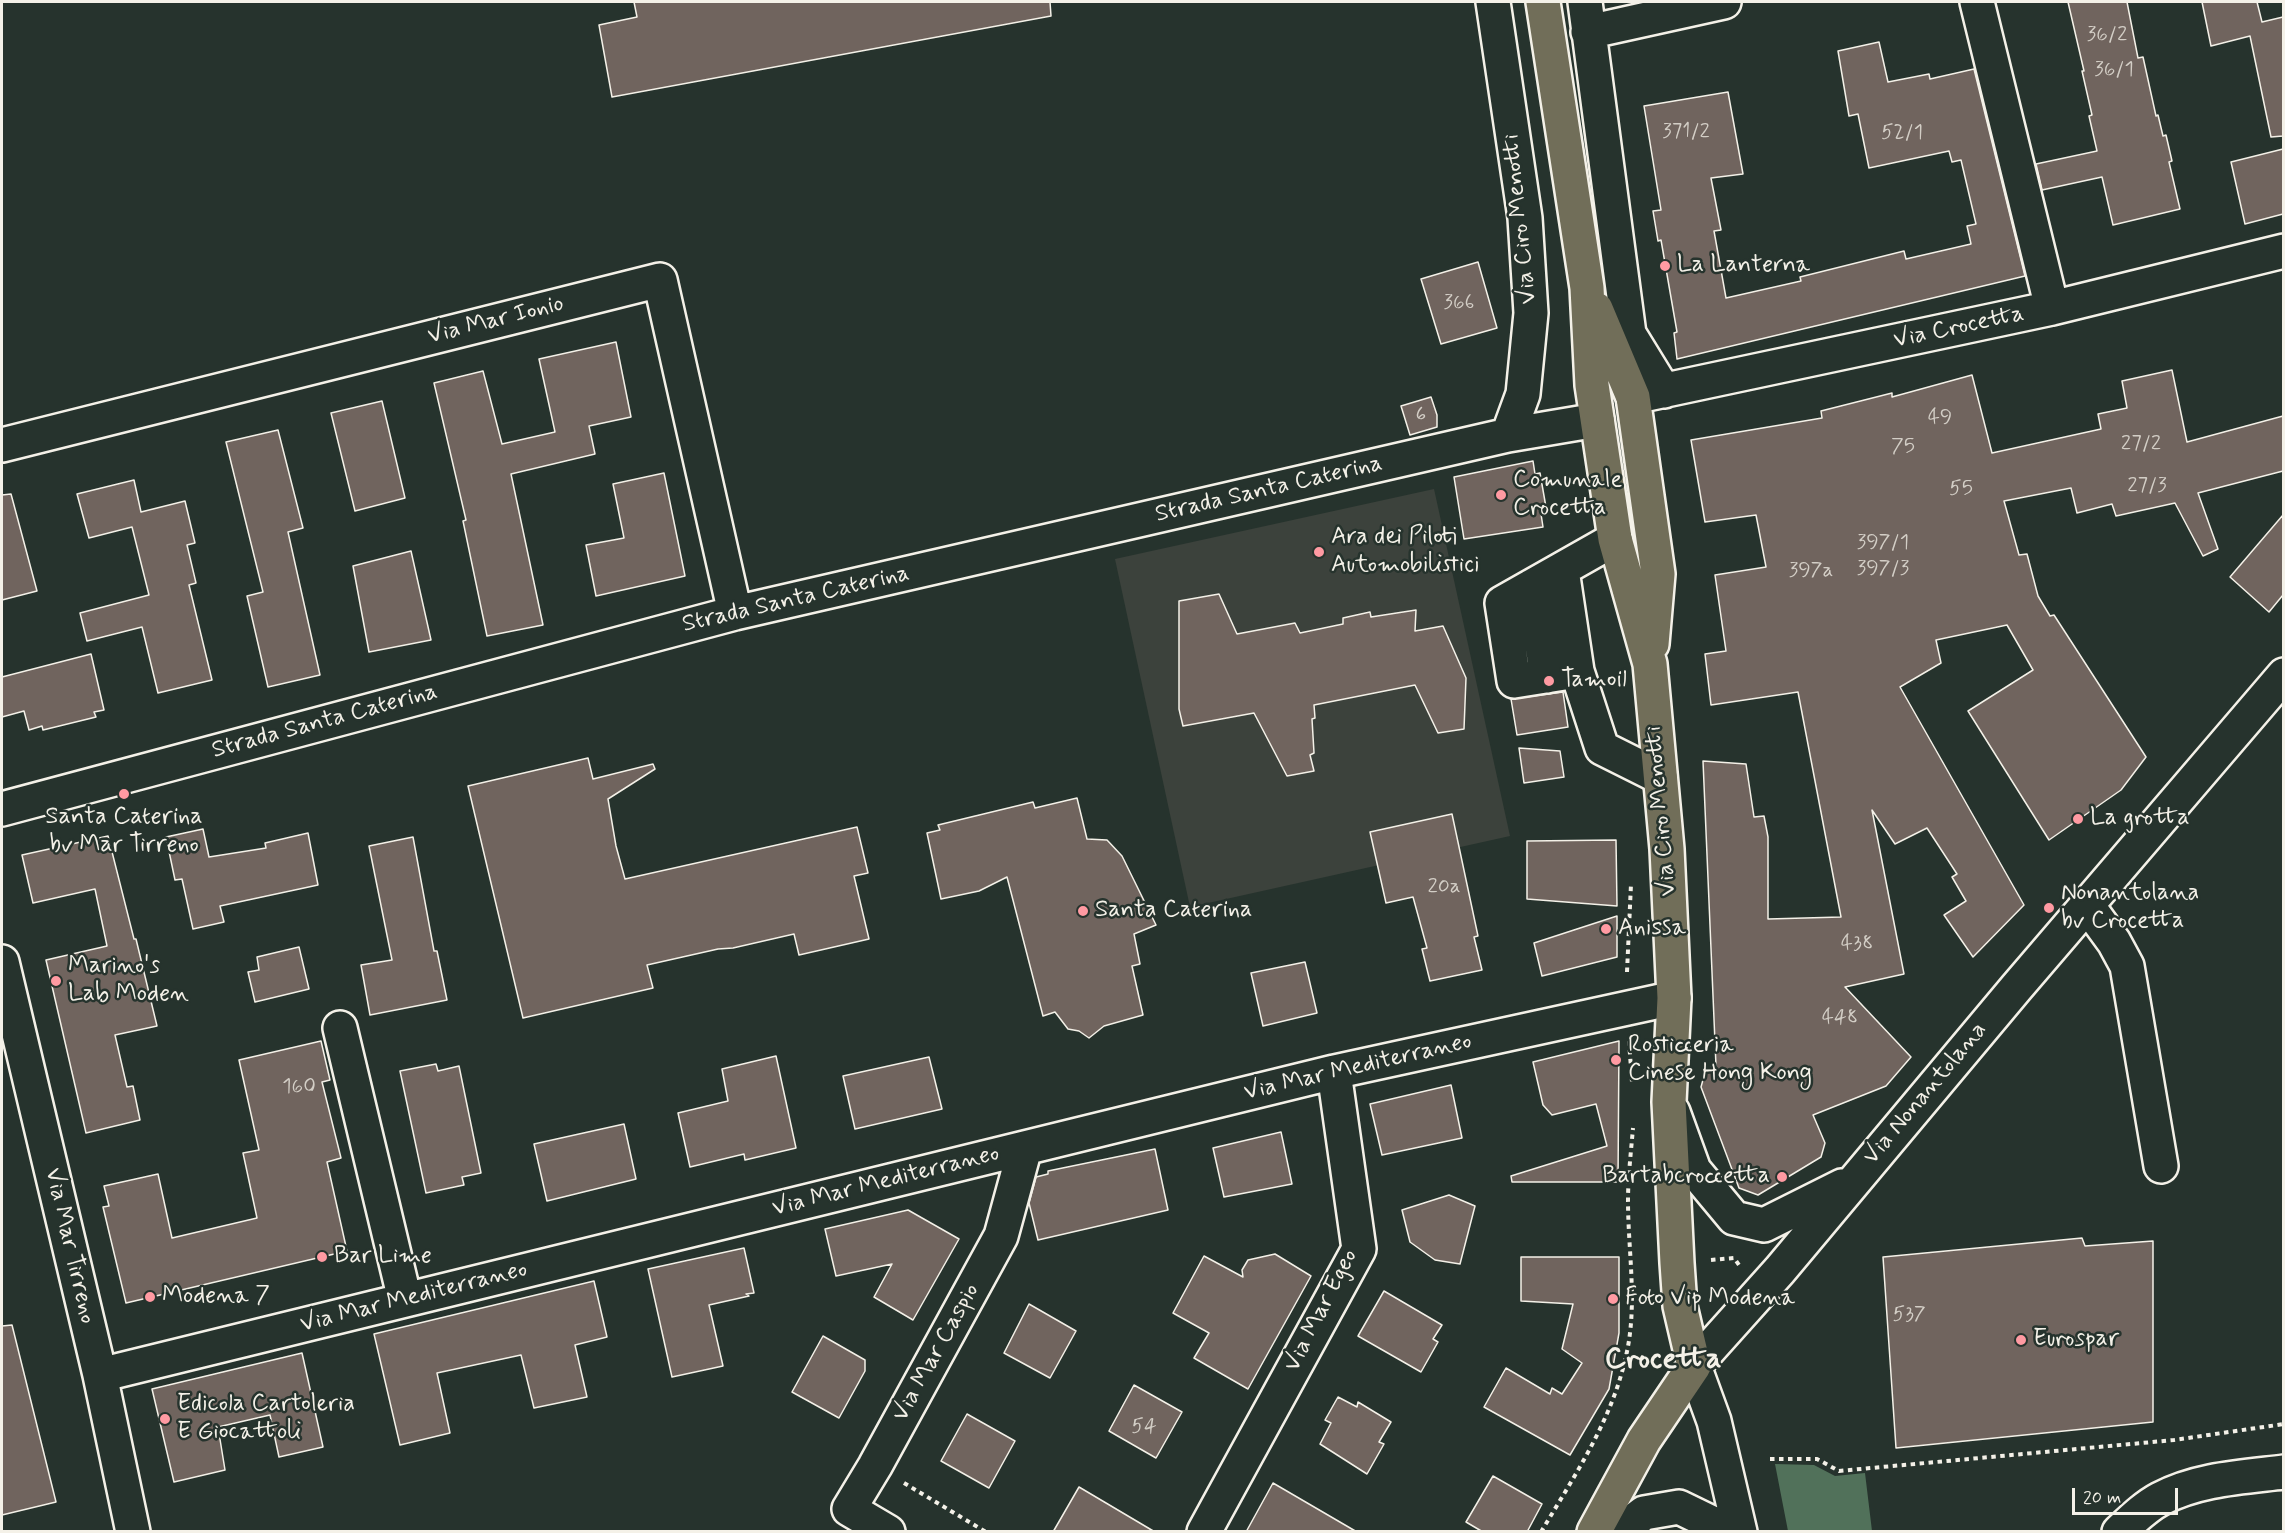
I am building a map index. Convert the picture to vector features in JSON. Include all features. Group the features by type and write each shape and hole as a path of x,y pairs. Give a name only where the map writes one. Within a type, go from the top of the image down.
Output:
{"main road":[{"name":"Via Ciro Menotti","path":"1543,2 1587,288 1592,385 1615,539 1650,664"},
{"name":"Via Ciro Menotti","path":"1587,288 1648,394 1658,574 1650,664 1667,849 1674,998 1669,1102 1680,1306 1694,1366"},
{"name":"Via Nonantolana","path":"1594,1532 1644,1440 1694,1366"}],"street":[{"name":"Via Ciro Menotti","path":"1493,2 1525,218 1531,313 1522,394 1508,435"},
{"path":"1586,17 1724,2"},
{"path":"1977,2 2052,308"},
{"name":"Via Ciro Menotti","path":"1586,17 1629,334 1648,394"},
{"name":"Via Crocetta","path":"1648,394 2052,308 2283,251"},
{"name":"Via Mar Ionio","path":"2,445 660,280 735,613"},
{"name":"Strada Santa Caterina","path":"2,808 735,613 1508,435 1597,420"},
{"path":"1615,539 1532,586 1562,673 1602,748 1660,777"},
{"path":"1562,570 1562,673"},
{"name":"Via Nonantolana","path":"1694,1366 1780,1270 2086,905 2283,675"},
{"path":"2086,905 2114,942 2127,966 2161,1166"},
{"name":"Via Mar Tirreno","path":"2,962 100,1375 132,1532"},
{"name":"Via Mar Mediterraneo","path":"100,1375 1334,1072 1674,998"},
{"path":"340,1028 405,1300"},
{"name":"Via Mar Egeo","path":"1204,1532 1359,1250 1334,1072"},
{"name":"Via Ciro Menotti","path":"1669,1102 1694,1170 1734,1218 1764,1225 1855,1180"},
{"name":"Via Mar Caspio","path":"888,1532 849,1509 1001,1236 1025,1148"},
{"path":"1694,1366 1714,1421 1740,1532"},
{"path":"2119,1532 2159,1500 2193,1486 2225,1479 2283,1472"},
{"path":"1619,1532 1644,1514 1679,1507 1714,1524 1719,1532"}],"path":[{"path":"1632,873 1627,973 1622,1009 1630,1045 1633,1086"},
{"path":"1541,1532 1589,1453 1613,1402 1627,1354 1632,1292 1628,1201 1633,1119"},
{"path":"1770,1459 1817,1459 1839,1471 2174,1440 2283,1424"},
{"path":"875,1466 986,1532"}],"shaded area":[{"path":"1434,489 1510,836 1190,907 1115,559"}],"green space":[{"path":"1775,1464 1814,1465 1835,1476 1865,1473 1872,1531 1788,1531"}],"building":[{"path":"634,2 1050,2 1051,16 612,97 599,25 637,17"},
{"path":"2068,2 2127,2 2138,58 2143,57 2156,116 2158,115 2163,136 2166,135 2172,161 2169,162 2180,209 2113,225 2102,177 2042,190 2036,164 2097,151 2089,116 2092,115 2082,71 2084,71"},
{"path":"2202,2 2257,2 2262,22 2283,17 2283,136 2271,137 2250,36 2211,46"},
{"path":"1879,42 1888,82 1929,74 1930,79 1974,69 2025,276 1677,359 1674,333 1677,332 1661,240 1658,241 1653,211 1661,210 1644,106 1728,92 1743,174 1711,178 1721,230 1714,231 1726,298 1801,281 1800,277 1904,251 1906,259 1971,244 1967,226 1976,224 1961,160 1952,162 1949,151 1869,168 1858,114 1849,116 1838,51"},
{"path":"2283,149 2283,214 2245,224 2231,162"},
{"path":"1478,262 1497,328 1441,344 1421,279"},
{"path":"616,342 631,417 589,426 595,454 511,474 543,625 487,636 463,521 466,520 434,383 483,371 502,444 555,432 539,359"},
{"path":"2172,370 2187,442 2283,416 2283,471 2198,493 2218,549 2203,556 2175,503 2116,516 2112,504 2077,513 2071,488 2004,501 2019,555 2027,554 2038,596 2050,616 2054,615 2146,757 2121,790 2049,840 1968,711 2033,670 2007,625 1936,640 1941,663 1900,687 2024,905 1973,957 1944,915 1966,901 1952,877 1957,874 1927,828 1895,844 1872,810 1904,974 1845,987 1911,1057 1886,1086 1813,1115 1825,1143 1821,1157 1758,1195 1739,1188 1701,1087 1706,1069 1716,1066 1703,761 1746,764 1754,817 1764,816 1768,837 1768,919 1841,917 1798,692 1711,705 1705,654 1726,651 1715,575 1766,567 1756,515 1705,522 1691,440 1822,418 1821,411 1892,393 1892,397 1972,375 1992,453 2101,429 2098,414 2127,408 2122,381"},
{"path":"1431,397 1437,415 1437,427 1410,435 1401,406"},
{"path":"382,401 405,498 355,511 331,413"},
{"path":"278,430 303,528 288,532 320,675 268,687 247,596 263,592 226,442"},
{"name":"Comunale Crocetta","path":"1533,461 1535,474 1540,473 1547,513 1541,514 1543,527 1464,539 1454,477"},
{"path":"664,473 685,576 596,596 586,545 624,538 613,484"},
{"path":"134,480 141,512 185,501 195,543 187,545 196,583 189,585 212,680 158,693 142,627 87,641 80,613 149,595 132,527 89,538 77,494"},
{"path":"11,494 37,591 2,600 2,495"},
{"path":"2283,515 2283,595 2269,612 2230,577"},
{"path":"411,551 431,640 369,652 353,566"},
{"path":"1219,594 1237,634 1295,623 1300,633 1343,624 1343,618 1370,612 1371,617 1416,610 1415,631 1443,626 1466,678 1464,729 1438,733 1415,685 1314,705 1315,718 1312,719 1314,753 1310,755 1314,771 1287,776 1254,713 1183,726 1179,709 1179,601"},
{"path":"91,654 104,710 94,712 96,717 43,730 42,726 29,730 24,711 2,717 2,677"},
{"path":"1563,692 1568,727 1517,735 1511,699"},
{"path":"1519,748 1560,751 1564,777 1524,783"},
{"path":"588,758 593,779 653,764 655,769 608,799 616,846 625,879 857,827 868,873 854,876 869,939 799,955 794,934 647,965 653,988 523,1018 468,786"},
{"name":"Santa Caterina","path":"1077,798 1087,839 1107,840 1122,856 1156,925 1134,934 1140,964 1132,966 1143,1015 1104,1026 1089,1038 1079,1031 1068,1029 1055,1012 1043,1016 1007,877 979,891 941,899 927,833 940,830 938,825 1033,802 1035,808"},
{"path":"1452,814 1478,936 1474,937 1482,970 1430,981 1422,949 1427,948 1413,897 1386,903 1370,832"},
{"path":"203,829 209,857 266,848 265,843 308,833 318,885 220,906 224,922 193,929 182,879 175,880 166,837"},
{"path":"108,836 157,1026 115,1035 127,1087 133,1086 140,1120 86,1133 46,960 107,946 95,889 33,903 22,855"},
{"path":"413,837 434,951 437,951 447,1000 370,1015 361,965 392,960 369,846"},
{"path":"1616,840 1617,906 1527,899 1527,841"},
{"path":"1617,916 1617,957 1542,976 1534,943"},
{"path":"299,947 309,989 255,1002 248,972 259,970 257,957"},
{"path":"1305,962 1317,1013 1263,1026 1251,973"},
{"path":"321,1041 330,1080 322,1082 341,1158 327,1162 347,1251 126,1303 103,1207 109,1206 104,1186 158,1174 172,1238 257,1218 243,1153 259,1150 239,1060"},
{"path":"1619,1041 1618,1182 1512,1182 1511,1176 1607,1146 1596,1104 1552,1115 1543,1105 1533,1062"},
{"path":"776,1056 796,1148 745,1160 744,1154 690,1167 678,1113 728,1101 722,1069"},
{"path":"929,1057 942,1109 855,1129 843,1076"},
{"path":"436,1064 438,1071 459,1066 481,1173 462,1177 464,1185 426,1193 400,1071"},
{"path":"1451,1085 1462,1138 1382,1155 1370,1104"},
{"path":"624,1124 636,1179 547,1201 534,1144"},
{"path":"1281,1132 1292,1184 1224,1197 1213,1148"},
{"path":"1155,1149 1168,1210 1038,1240 1029,1203 1036,1177 1048,1174 1048,1171"},
{"path":"1449,1195 1475,1206 1460,1264 1435,1260 1410,1242 1402,1210"},
{"path":"908,1210 959,1239 913,1320 874,1297 892,1264 836,1276 825,1229"},
{"name":"Eurospar","path":"2082,1238 2085,1246 2153,1241 2153,1422 1896,1448 1883,1257"},
{"path":"744,1248 754,1293 709,1305 723,1366 672,1377 648,1269"},
{"path":"1275,1254 1311,1276 1248,1389 1194,1358 1209,1333 1173,1313 1204,1256 1243,1277 1242,1270 1248,1260"},
{"path":"1521,1257 1619,1257 1619,1333 1609,1389 1570,1455 1484,1407 1506,1368 1550,1394 1552,1388 1562,1394 1582,1363 1562,1349 1573,1304 1521,1301"},
{"path":"594,1281 607,1337 575,1345 587,1397 534,1408 521,1355 437,1373 450,1433 400,1445 374,1334"},
{"path":"1384,1291 1442,1325 1433,1339 1438,1342 1421,1372 1358,1336"},
{"path":"1029,1304 1076,1331 1050,1378 1004,1353"},
{"path":"12,1325 56,1502 2,1515 2,1326"},
{"path":"823,1336 865,1360 865,1371 839,1418 792,1392"},
{"path":"302,1353 323,1447 279,1457 270,1415 218,1427 225,1470 174,1482 152,1389"},
{"path":"1134,1385 1182,1412 1156,1458 1109,1431"},
{"path":"1338,1397 1357,1407 1358,1402 1391,1422 1379,1442 1384,1444 1367,1474 1320,1444 1331,1423 1325,1420"},
{"path":"967,1414 1015,1441 989,1488 941,1461"},
{"path":"1493,1476 1542,1504 1527,1532 1483,1532 1466,1522"},
{"path":"1273,1483 1357,1532 1246,1532"},
{"path":"1079,1487 1155,1532 1053,1532"}],"place":[{"name":"La Lanterna","path":"1665,266"},
{"name":"Comunale Crocetta","path":"1501,495"},
{"name":"Ara dei Piloti Automobilistici","path":"1319,552"},
{"name":"Tamoil","path":"1549,681"},
{"name":"Santa Caterina bv Mar Tirreno","path":"124,794"},
{"name":"La grotta","path":"2078,819"},
{"name":"Nonantolana bv Crocetta","path":"2049,908"},
{"name":"Santa Caterina","path":"1083,911"},
{"name":"Anissa","path":"1606,929"},
{"name":"Marino's Lab Moden","path":"56,981"},
{"name":"Rosticceria Cinese Hong Kong","path":"1616,1060"},
{"name":"Bartabcroccetta","path":"1782,1177"},
{"name":"Bar Lime","path":"322,1257"},
{"name":"Modena 7","path":"150,1297"},
{"name":"Foto Vip Modena","path":"1613,1299"},
{"name":"Eurospar","path":"2021,1340"},
{"name":"Edicola Cartoleria E Giocattoli","path":"165,1419"}],"district":[{"name":"Crocetta","path":"1663,1361"}]}
